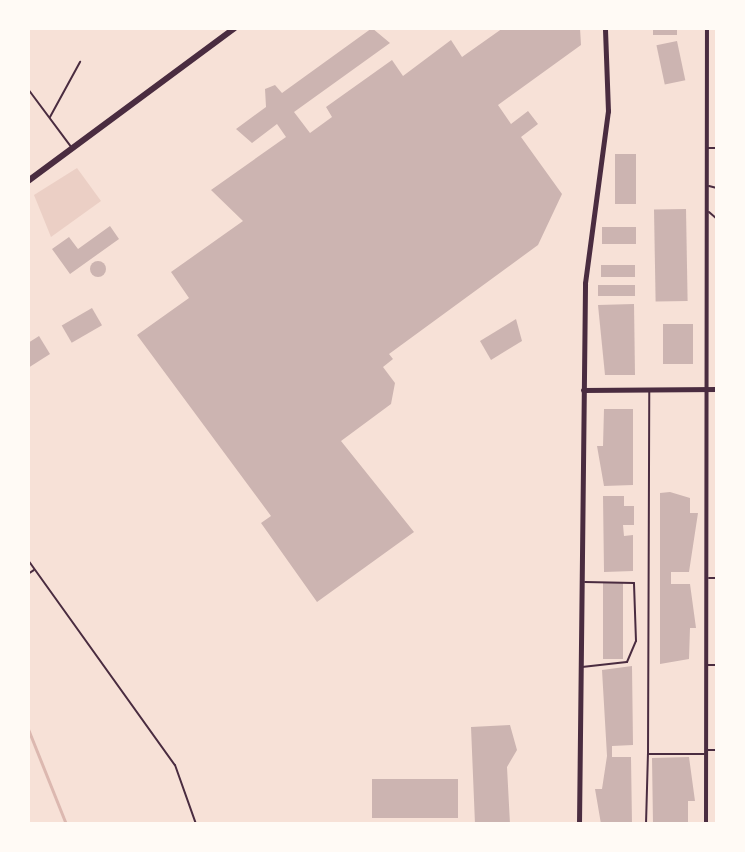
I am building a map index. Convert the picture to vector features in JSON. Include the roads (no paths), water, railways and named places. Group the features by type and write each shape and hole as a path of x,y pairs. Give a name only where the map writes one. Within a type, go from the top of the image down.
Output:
{"main road":[{"path":"28,181 235,28"}],"street":[{"path":"579,824 583,390 590,233 608,111 605,28"},
{"path":"706,824 709,389 707,28"},
{"path":"583,390 717,389"}],"lane":[{"path":"50,118 80,62"},
{"path":"28,89 73,149"},
{"path":"708,148 717,148"},
{"path":"708,185 717,188"},
{"path":"708,211 717,219"},
{"path":"646,824 649,389"},
{"path":"28,560 175,765 196,824"},
{"path":"28,574 35,570"},
{"path":"708,578 717,578"},
{"path":"581,667 631,659 637,628 634,583 582,582"},
{"path":"707,665 717,665"},
{"path":"648,754 717,750"}],"waterway":[{"path":"28,729 66,824"}]}
